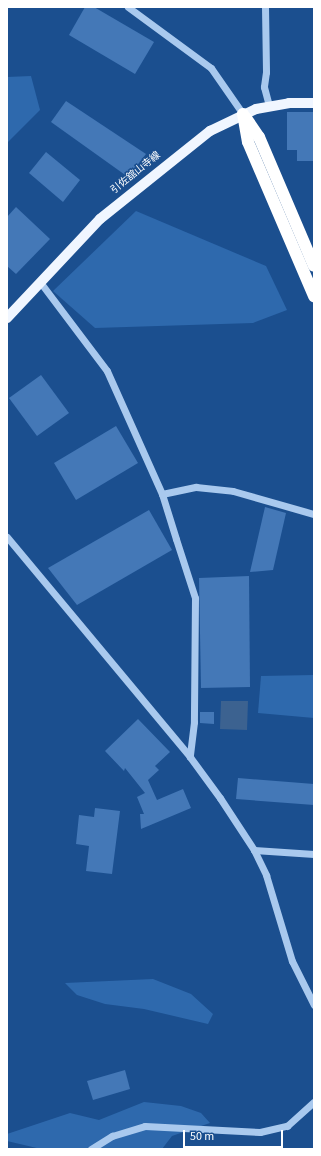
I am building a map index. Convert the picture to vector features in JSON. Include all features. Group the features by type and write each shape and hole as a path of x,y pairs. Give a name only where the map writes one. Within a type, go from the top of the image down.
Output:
{"highway":[{"path":"243,114 259,137 314,266"},
{"path":"243,114 248,142 314,296"}],"main road":[{"name":"引佐舘山寺線","path":"7,318 85,234 132,191 210,131 243,114 269,106 314,103"}],"street":[{"path":"128,7 211,68 243,114"},
{"path":"265,7 266,72 264,87 269,106"},
{"path":"40,282 107,371 162,494 195,598 194,722 190,757"},
{"path":"162,494 196,487 233,491 314,514"},
{"path":"7,537 190,757 220,798 254,850 266,875 292,961 314,1005"},
{"path":"254,850 314,854"},
{"path":"91,1149 112,1136 145,1126 260,1132 287,1126 314,1102"}],"shaded area":[{"path":"31,76 40,110 7,143 7,77"},
{"path":"136,211 266,266 287,310 253,323 95,328 53,291"},
{"path":"314,675 314,718 258,713 261,676"},
{"path":"221,701 248,701 247,730 220,729"},
{"path":"153,979 191,994 213,1014 208,1024 144,1009 105,1004 77,995 65,983"},
{"path":"144,1102 181,1106 201,1113 210,1123 172,1136 162,1149 41,1149 7,1141 7,1134 70,1113 99,1120"}],"building":[{"path":"85,7 94,7 154,42 135,74 69,35"},
{"path":"66,101 146,154 128,177 51,122"},
{"path":"287,112 314,112 314,161 297,161 297,150 287,150"},
{"path":"46,152 80,180 63,202 29,173"},
{"path":"16,207 50,239 16,274 7,266 7,217"},
{"path":"41,375 69,413 37,436 9,398"},
{"path":"116,426 138,463 76,500 54,463"},
{"path":"265,507 286,513 273,570 250,572"},
{"path":"149,510 172,550 77,605 48,568"},
{"path":"249,576 250,687 201,688 199,578"},
{"path":"200,712 214,712 214,724 200,723"},
{"path":"138,719 170,752 155,766 159,770 148,780 157,800 183,789 191,808 141,829 140,814 144,814 137,797 145,793 125,768 124,771 105,751"},
{"path":"238,778 314,784 314,805 236,799"},
{"path":"95,808 120,811 112,874 86,871 89,846 76,844 79,815 94,817"},
{"path":"125,1070 130,1089 93,1100 87,1081"}]}
